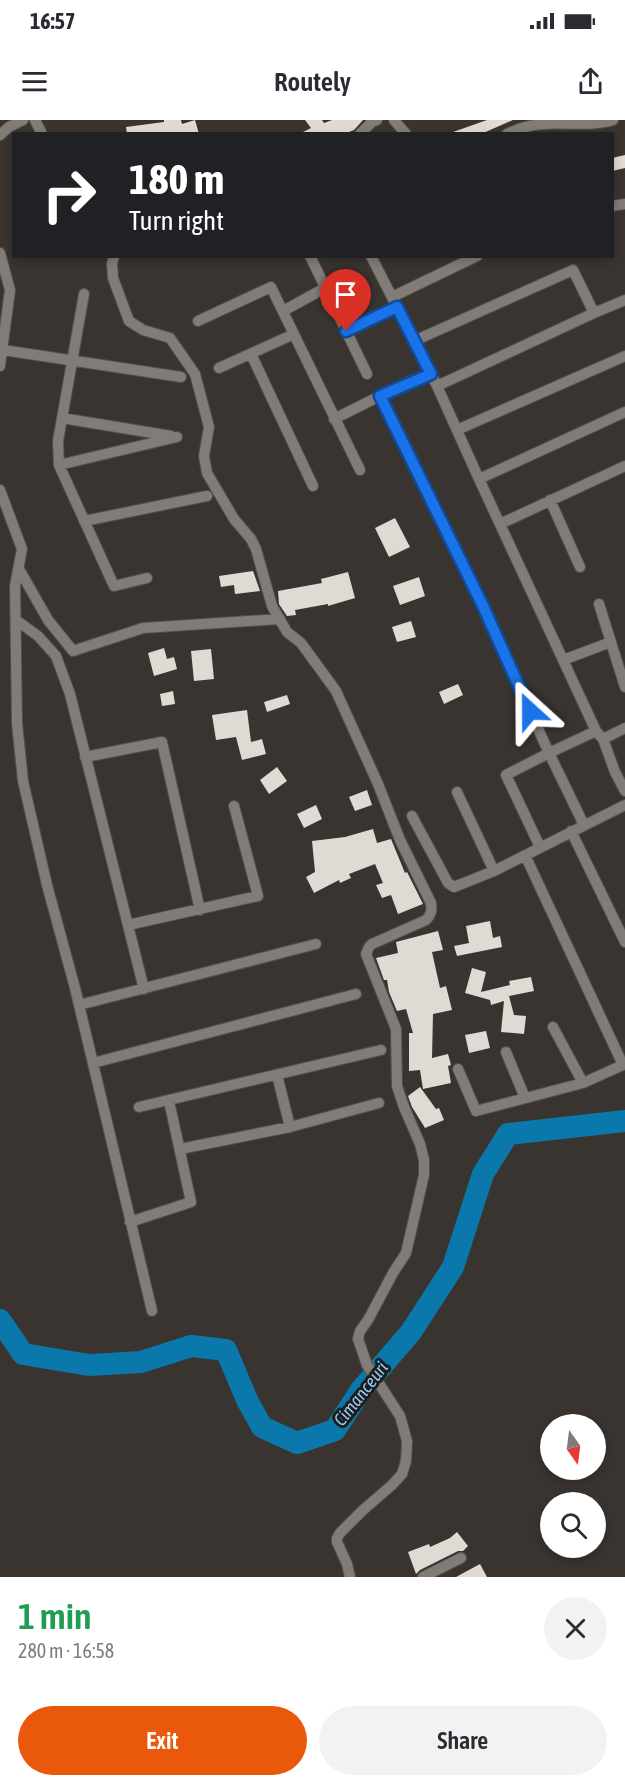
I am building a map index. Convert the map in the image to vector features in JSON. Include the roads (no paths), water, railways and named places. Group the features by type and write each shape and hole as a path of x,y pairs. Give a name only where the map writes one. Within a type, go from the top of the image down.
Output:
{"street":[{"path":"0,135 23,120"},
{"path":"362,132 377,120"},
{"path":"394,120 404,132"},
{"path":"512,132 529,125 545,123 581,124 613,120"},
{"path":"0,253 10,290 0,366"},
{"path":"114,258 113,278 129,321 143,330 170,338 195,374 209,427 204,456 207,473 234,519 251,539 272,606 287,632 301,643 336,691 378,784 400,840 431,903 432,910 426,920 372,944 366,954 394,1022 398,1086 404,1107 420,1144 424,1160 424,1175 406,1253 360,1331 358,1339 367,1365 404,1426 407,1441 406,1461 398,1480 340,1533 337,1542 350,1577"},
{"path":"311,258 367,374"},
{"path":"372,258 437,386 615,772 625,789"},
{"path":"392,297 473,258"},
{"path":"414,340 573,270 594,313"},
{"path":"198,321 271,287 360,470"},
{"path":"283,311 325,288"},
{"path":"84,294 58,441 59,465 114,586 147,578"},
{"path":"437,386 625,300"},
{"path":"346,331 397,307"},
{"path":"219,368 294,334"},
{"path":"3,350 181,377"},
{"path":"250,354 313,486"},
{"path":"457,430 625,356"},
{"path":"334,419 431,374"},
{"path":"380,396 483,606 584,825"},
{"path":"479,479 625,412"},
{"path":"59,465 177,437 62,418"},
{"path":"500,524 625,465"},
{"path":"0,490 22,549 15,586 17,723 23,781 152,1311"},
{"path":"84,521 207,496"},
{"path":"550,500 580,567"},
{"path":"19,569 48,620 73,651 143,628 280,619"},
{"path":"599,604 625,687"},
{"path":"16,620 38,636 56,656 70,694 144,989"},
{"path":"563,660 611,642"},
{"path":"540,847 506,775 549,753 625,728"},
{"path":"85,756 162,742 200,910"},
{"path":"457,792 494,871"},
{"path":"412,816 448,883 458,887 625,805"},
{"path":"128,925 258,896 234,806"},
{"path":"571,831 625,942"},
{"path":"458,1069 476,1111 583,1083 624,1065 525,855"},
{"path":"79,1005 316,944"},
{"path":"93,1063 356,994"},
{"path":"553,1027 583,1083"},
{"path":"140,1107 381,1050"},
{"path":"506,1052 525,1098"},
{"path":"277,1075 290,1128"},
{"path":"130,1222 191,1202 169,1101"},
{"path":"180,1149 290,1128 379,1103"},
{"path":"423,1577 461,1558"}],"waterway":[{"name":"Cimanceuri","path":"0,1320 23,1354 89,1365 141,1362 191,1346 226,1350 247,1400 262,1427 297,1443 335,1430 361,1390 411,1332 453,1267 483,1174 508,1134 625,1121"}]}
